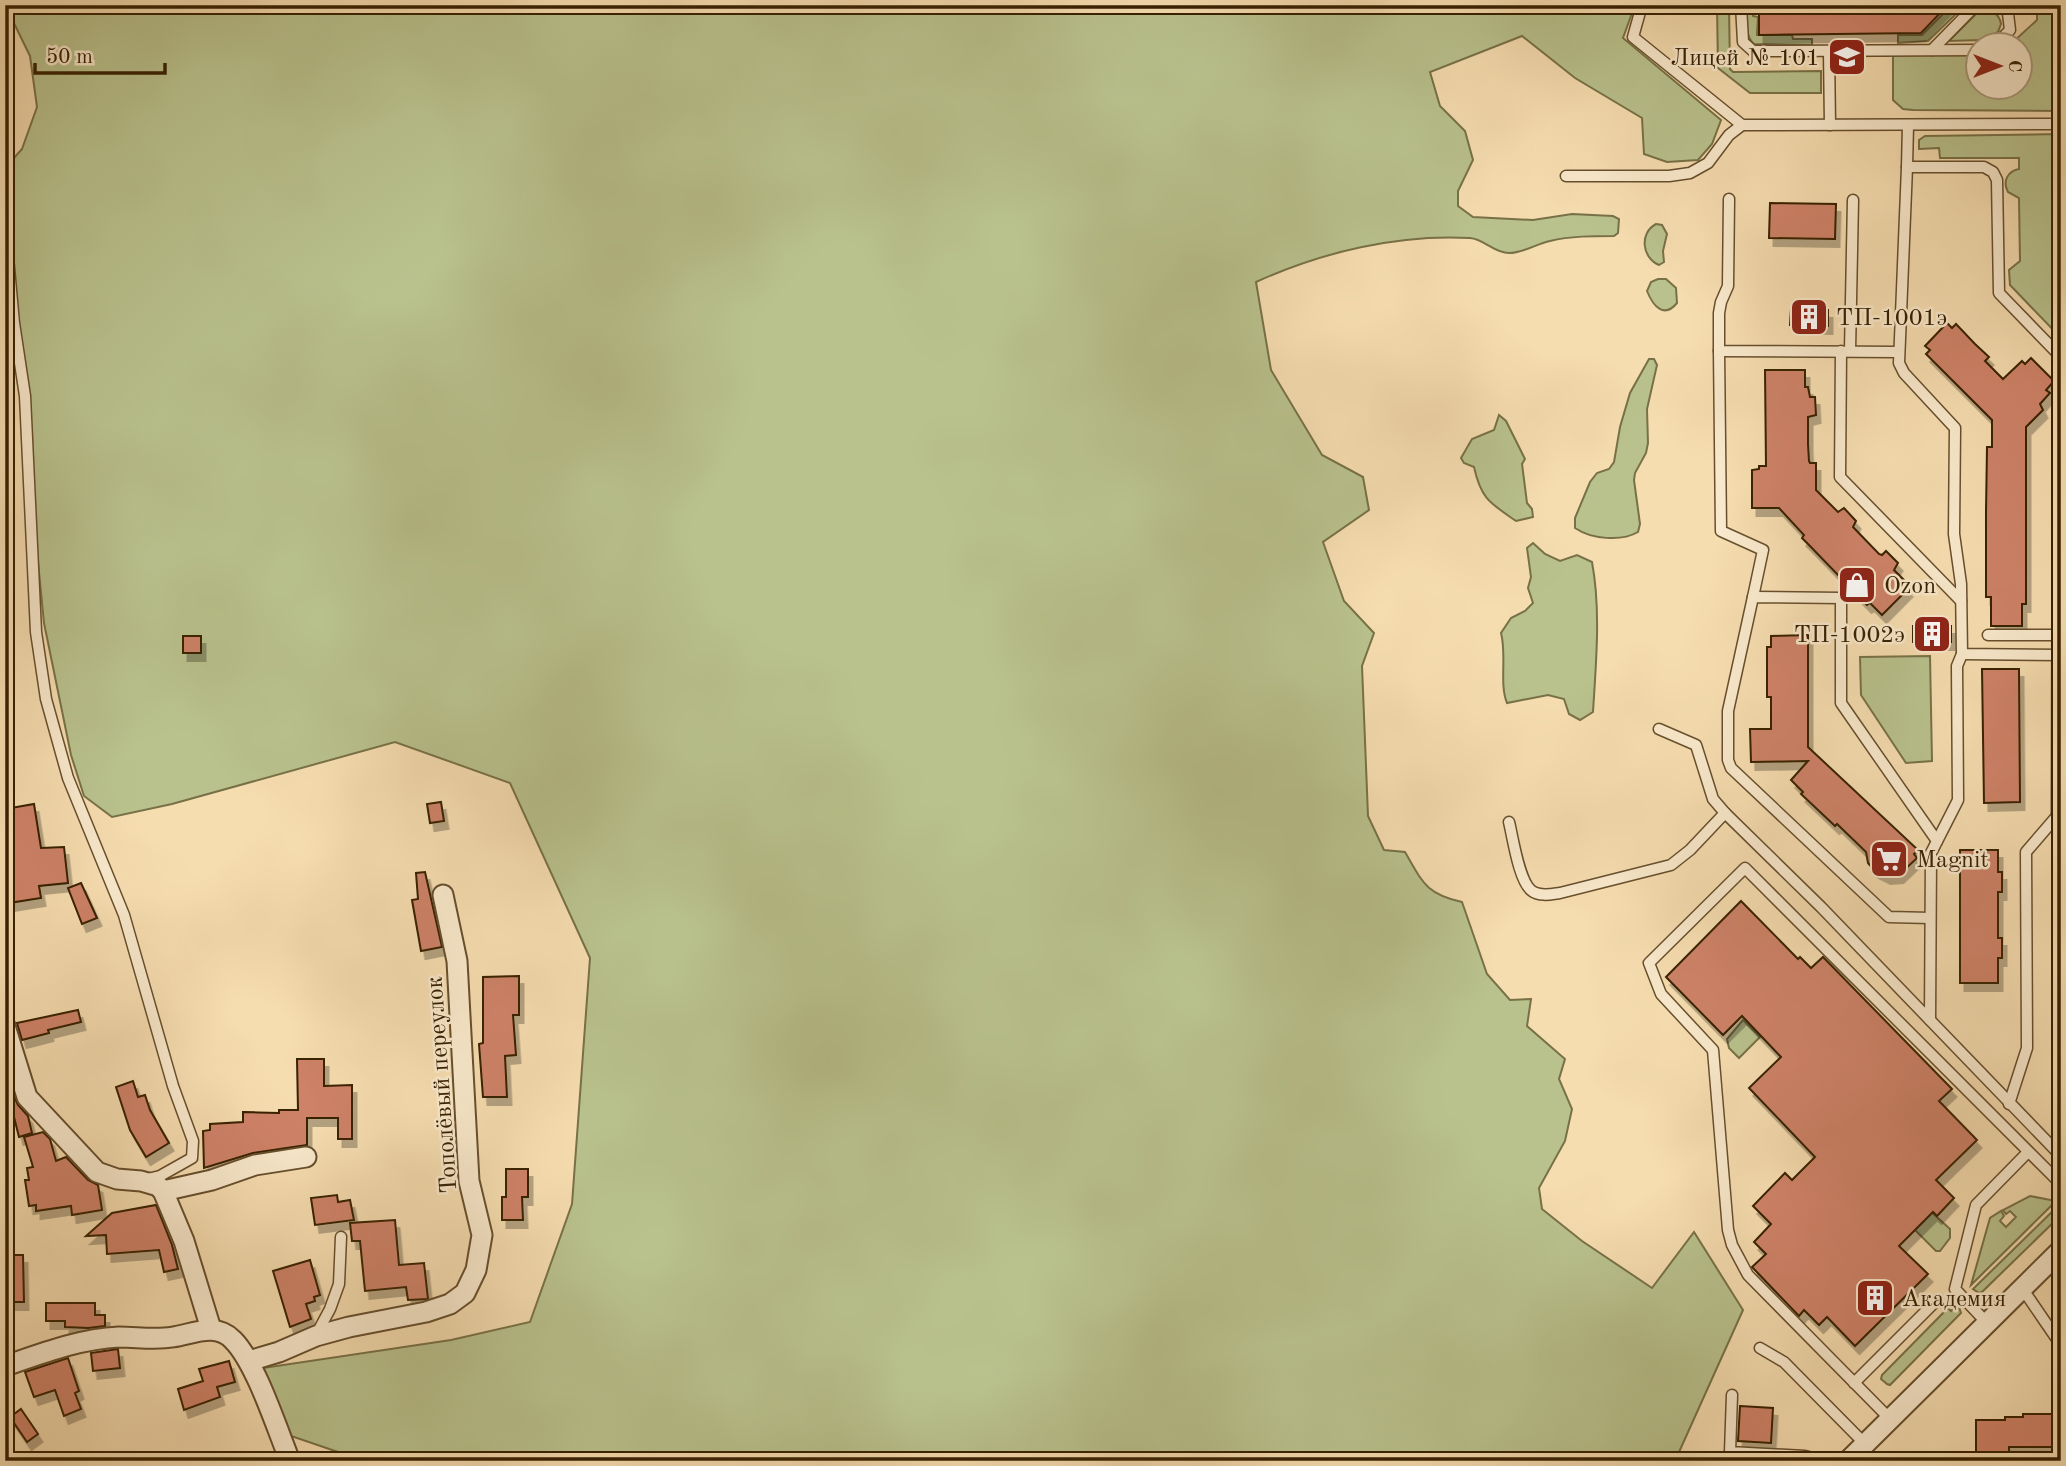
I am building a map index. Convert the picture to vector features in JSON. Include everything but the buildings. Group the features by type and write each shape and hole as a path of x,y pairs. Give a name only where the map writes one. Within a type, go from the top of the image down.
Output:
{"street":[{"name":"Тополёвый переулок","path":"249,1361 316,1336 426,1312 450,1304 466,1293 476,1270 482,1235 469,1181 457,961 443,895"},
{"path":"5,1026 27,1097 97,1172 117,1179 141,1181 158,1186 163,1191 184,1241 211,1329"},
{"path":"163,1191 212,1180 255,1165 306,1157"},
{"path":"1859,1454 1890,1419 2061,1250"},
{"path":"5,1366 83,1341 119,1337 171,1338 211,1329 234,1340 249,1361 290,1461"}],"lane":[{"path":"1642,5 1633,37 1742,125"},
{"path":"1741,5 1742,42 1753,51 1965,50"},
{"path":"1932,50 1976,5"},
{"path":"2007,5 2008,32"},
{"path":"1829,52 1830,125"},
{"path":"1566,176 1670,176 1690,173 1708,163 1729,135 1742,125 2061,124"},
{"path":"1908,125 1899,363 1904,373 1955,428 1954,534 1961,600 1962,654 1957,666 1958,800 1931,853 1930,1020"},
{"path":"1907,167 1984,167 1993,172 1997,180 1999,293 2061,357"},
{"path":"1729,199 1728,286 1719,313 1721,531 1762,550 1728,712 1728,760 1731,768 1889,917 1930,918"},
{"path":"1853,200 1840,477 1961,600"},
{"path":"5,224 14,323 25,396 36,632 46,699 68,778 124,915 173,1086 193,1142 192,1158 160,1176 141,1181"},
{"path":"1719,351 1898,352"},
{"path":"2009,1104 2027,1048 2026,852 2059,816 2058,443 2061,438"},
{"path":"1753,597 1841,598 1841,703 1937,841"},
{"path":"1988,635 2058,635"},
{"path":"1962,654 2059,655"},
{"path":"1659,729 1696,745 1713,799 1725,813 1821,907 2061,1156"},
{"path":"1509,822 1524,879 1532,891 1542,895 1560,893 1671,865 1690,850 1725,813"},
{"path":"1890,1419 1748,1275 1732,1245 1728,1230 1713,1051 1661,994 1650,963 1745,868 2061,1184"},
{"path":"1987,1323 1955,1289 1976,1205 2028,1152"},
{"path":"316,1336 339,1284 341,1237"},
{"path":"2022,1288 2061,1345"},
{"path":"1854,1383 1936,1301"},
{"path":"1760,1348 1784,1362 1859,1454"},
{"path":"1732,1395 1730,1452 1825,1461"}],"green space":[{"path":"5,5 1635,5 1623,38 1721,120 1712,144 1698,160 1667,162 1644,154 1642,118 1575,78 1522,36 1430,72 1440,106 1465,131 1473,160 1458,191 1458,206 1473,217 1533,220 1572,214 1613,216 1619,219 1618,233 1614,236 1558,239 1509,253 1470,238 1388,242 1307,262 1256,282 1271,370 1322,455 1363,477 1369,510 1323,542 1344,601 1374,633 1362,666 1368,816 1384,850 1405,852 1427,886 1440,895 1462,902 1487,974 1510,1000 1531,999 1527,1026 1565,1059 1559,1079 1572,1109 1565,1141 1539,1188 1542,1209 1582,1241 1652,1288 1694,1232 1743,1310 1675,1461 348,1461 338,1452 291,1436 263,1368 451,1340 530,1322 572,1204 590,958 510,783 395,742 172,804 112,817 84,796 71,755 44,623 5,228 5,168 22,149 37,107 30,56 10,15 5,14"},
{"path":"1717,5 1729,5 1730,69 1733,72 1821,71 1821,93 1750,93 1718,68"},
{"path":"1747,5 1753,5 1753,16 1758,17 1757,35 1792,35 1793,39 1812,39 1812,45 1754,44 1747,31"},
{"path":"2037,5 2061,5 2061,111 1913,110 1903,109 1893,100 1893,55 1965,53 1965,102 2035,102 2035,32 2024,32 2037,20"},
{"path":"1950,7 1956,14 1928,41 1898,43 1898,35 1922,35"},
{"path":"1980,10 1996,14 2001,24 1998,32 1965,32 1965,41 1949,41"},
{"path":"2061,134 2061,338 2010,285 2009,270 2020,261 2019,198 2008,192 2006,180 2009,174 2019,169 2019,158 1940,158 1939,148 1919,149 1919,140 1925,136"},
{"path":"1656,224 1662,225 1667,234 1663,251 1664,262 1659,265 1649,257 1645,245 1647,233"},
{"path":"1666,279 1676,288 1677,303 1668,310 1659,309 1647,291 1651,282"},
{"path":"1649,359 1654,359 1657,365 1647,409 1646,453 1634,480 1640,524 1638,532 1615,538 1589,535 1575,528 1575,518 1590,482 1597,473 1609,469 1614,462 1630,393"},
{"path":"1499,415 1506,421 1525,459 1522,464 1527,503 1532,509 1533,517 1516,521 1493,504 1480,486 1474,467 1464,463 1461,458 1472,439 1494,430"},
{"path":"1533,543 1545,554 1560,561 1577,555 1592,562 1597,618 1593,712 1580,720 1569,714 1564,699 1548,695 1507,703 1501,633 1511,618 1525,611 1533,603 1528,588 1531,577 1527,548"},
{"path":"1930,656 1932,761 1906,763 1861,695 1860,657"},
{"path":"1743,1020 1760,1037 1739,1058 1729,1048 1727,1039"},
{"path":"2030,1196 2056,1201 1971,1285 1990,1218 2001,1211 2004,1216 2000,1221 2006,1227 2016,1217 2010,1211 2006,1214 2003,1210"},
{"path":"1917,1199 1950,1229 1950,1238 1940,1251 1936,1251 1915,1230 1924,1221"},
{"path":"2061,1203 2061,1215 1982,1292 1973,1289"},
{"path":"1958,1304 1961,1313 1890,1385 1881,1379 1948,1308 1951,1311"}],"place":[{"name":"Лицей № 101","path":"1847,57"},
{"name":"ТП-1001э","path":"1809,317"},
{"name":"Ozon","path":"1857,585"},
{"name":"ТП-1002э","path":"1932,634"},
{"name":"Magnit","path":"1889,859"},
{"name":"Академия","path":"1875,1298"}]}
